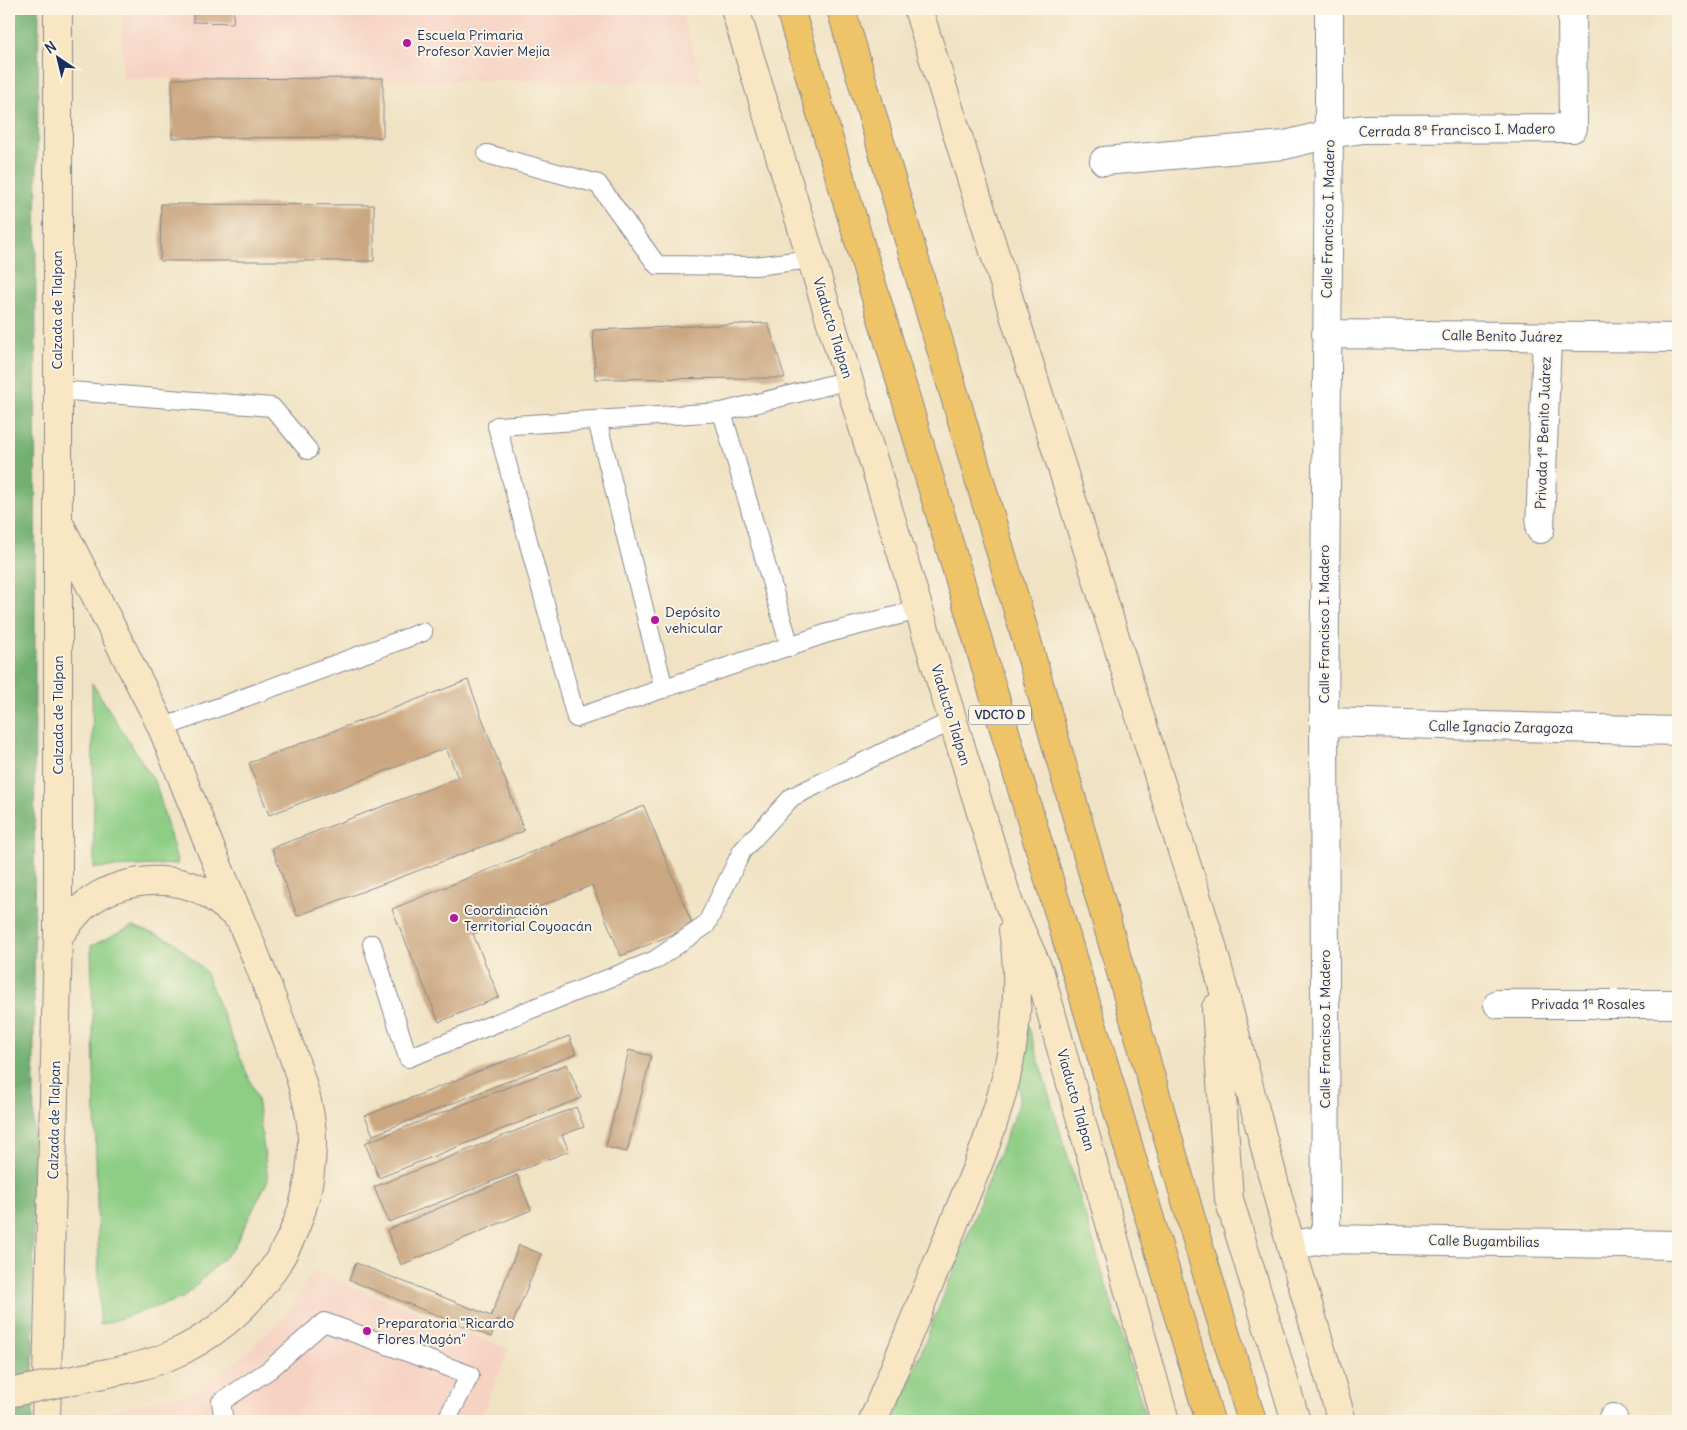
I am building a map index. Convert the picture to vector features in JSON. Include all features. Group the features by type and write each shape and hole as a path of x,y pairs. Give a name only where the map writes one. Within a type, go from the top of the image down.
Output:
{"highway":[{"name":"VDCTO D","path":"790,9 1210,1421"},
{"name":"VDCTO D","path":"841,9 1026,638 1199,1247 1252,1421"}],"main road":[{"name":"Calzada de Tlalpan","path":"46,1421 58,937 58,9"},
{"name":"Viaducto Tlalpan","path":"736,9 1009,904 1040,973 1165,1421"},
{"path":"918,9 1212,946 1291,1246 1342,1421"},
{"path":"9,1393 138,1367 166,1358 219,1328 254,1295 277,1265 300,1215 311,1163 310,1113 285,1031 241,919 162,728 57,519"},
{"path":"58,937 71,919 87,904 126,885 147,881 186,884 220,901 241,919"},
{"path":"873,1421 981,1159 1005,1087 1013,1046 1016,1010 1015,948 1009,904"},
{"path":"1212,946 1229,1199 1296,1421"}],"street":[{"name":"Calle Francisco I. Madero","path":"1326,1239 1324,722 1329,9"},
{"name":"Cerrada 8ª Francisco I. Madero","path":"1104,161 1285,145 1329,134 1363,129 1572,128 1572,9"},
{"name":"Calle Benito Juárez","path":"1326,334 1678,338"},
{"name":"Privada 1ª Benito Juárez","path":"1540,528 1547,337"},
{"name":"Calle Ignacio Zaragoza","path":"1324,722 1678,731"},
{"name":"Privada 1ª Rosales","path":"1498,1004 1678,1004"},
{"name":"Calle Bugambilias","path":"1291,1246 1326,1239 1678,1245"}],"lane":[{"path":"487,154 598,184 657,266 755,266 812,259"},
{"path":"849,380 722,412 497,426 576,718 828,633 919,610"},
{"path":"57,390 272,407 308,450"},
{"path":"722,412 790,647"},
{"path":"596,420 664,689"},
{"path":"162,728 424,632"},
{"path":"372,944 408,1058 655,960 706,925 742,852 792,798 888,750 953,721"},
{"path":"224,1421 221,1402 269,1370 324,1322 470,1375 446,1421"}],"shaded area":[{"name":"Escuela Primaria Profesor Xavier Mejia","path":"123,9 681,9 702,82 122,78"},
{"name":"Preparatoria \"Ricardo Flores Magón\"","path":"313,1271 509,1349 479,1421 108,1421 107,1411 187,1395 246,1354 288,1313"}],"green space":[{"path":"9,9 39,9 36,243 33,1421 9,1421"},
{"path":"92,683 156,784 178,864 94,868"},
{"path":"133,926 173,941 205,971 257,1098 268,1180 233,1249 183,1298 100,1325 91,946"},
{"path":"1022,1005 1147,1421 1103,1421 1101,1419 894,1421 1019,1104"}],"building":[{"path":"193,9 234,9 233,23 193,22"},
{"path":"383,78 383,137 172,138 172,79"},
{"path":"161,204 374,205 374,261 160,261"},
{"path":"768,323 785,378 595,379 593,330"},
{"path":"468,680 524,831 297,916 272,848 458,778 446,748 269,815 249,763"},
{"name":"Coordinación Territorial Coyoacán","path":"644,806 693,926 621,956 592,885 473,934 499,997 439,1022 392,909"},
{"path":"569,1036 576,1054 373,1135 365,1116"},
{"path":"629,1050 651,1056 627,1152 606,1147"},
{"path":"567,1064 581,1098 379,1178 365,1143"},
{"path":"576,1107 584,1127 562,1135 569,1151 389,1222 374,1187"},
{"path":"517,1175 531,1210 401,1265 387,1230"},
{"path":"519,1245 541,1254 512,1325 498,1319 491,1337 349,1280 356,1263 491,1316"}],"place":[{"name":"Escuela Primaria Profesor Xavier Mejia","path":"407,43"},
{"name":"Depósito vehicular","path":"655,620"},
{"name":"Coordinación Territorial Coyoacán","path":"454,918"},
{"name":"Preparatoria \"Ricardo Flores Magón\"","path":"367,1331"}]}
